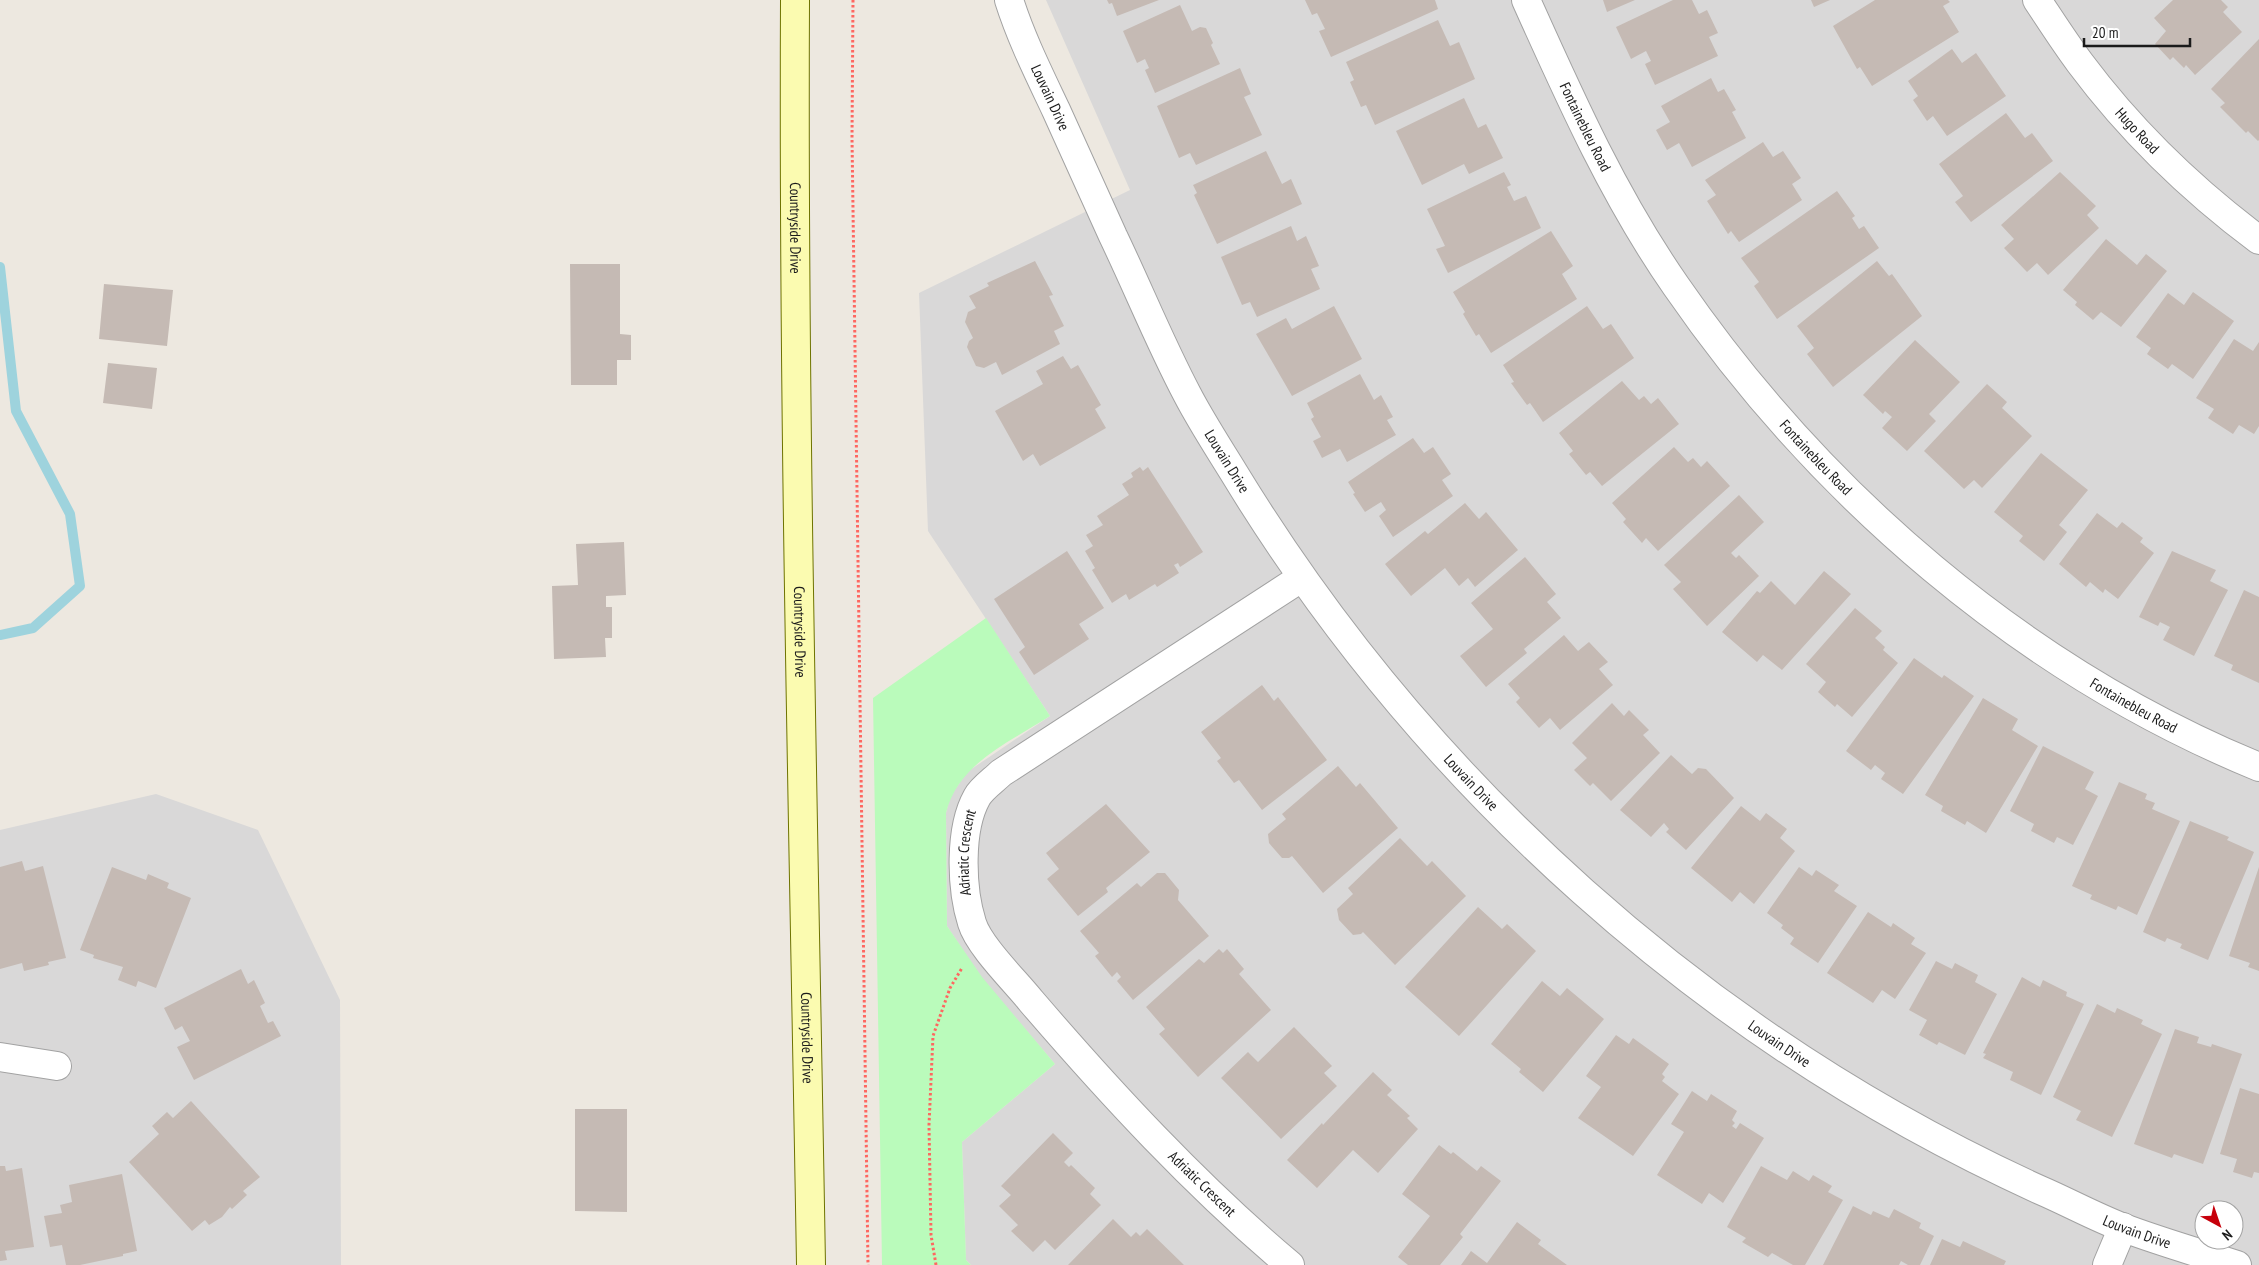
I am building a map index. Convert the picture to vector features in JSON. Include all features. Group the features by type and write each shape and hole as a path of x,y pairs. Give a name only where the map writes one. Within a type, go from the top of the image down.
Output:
{"main road":[{"name":"Countryside Drive","path":"795,0 794,163 799,594 811,1265"}],"street":[{"name":"Louvain Drive","path":"1010,0 1038,72 1187,395 1272,535 1302,578 1398,702 1476,789 1574,883 1675,968 1787,1051 1853,1092 2002,1173 2123,1227 2238,1265"},
{"name":"Fontainebleu Road","path":"1526,0 1569,96 1616,188 1670,276 1738,370 1798,439 1871,513 1913,551 2030,642 2083,678 2137,709 2259,767"},
{"name":"Hugo Road","path":"2037,0 2080,63 2156,152 2205,196 2259,240"},
{"name":"Adriatic Crescent","path":"1290,1265 1179,1162 1088,1066 990,953 972,924 964,851 967,823 978,795 1001,773 1302,578"},
{"path":"0,1057 57,1066"},
{"path":"2107,1265 2123,1227"}],"path":[{"path":"853,0 852,138 868,1265"},
{"path":"936,1265 931,1224 929,1125 932,1036 950,988 967,962"}],"shaded area":[{"path":"1046,0 2259,0 2259,1265 971,1265 966,1260 962,1142 1055,1064 981,977 947,926 946,813 950,797 967,772 1050,716 928,531 919,293 1130,190"},
{"path":"156,794 258,830 340,1000 341,1265 0,1265 0,830"}],"green space":[{"path":"986,618 1050,716 1003,745 974,767 962,780 952,796 946,813 947,926 982,977 1055,1064 962,1142 966,1260 971,1265 882,1265 873,698"}],"building":[{"path":"1107,0 1159,0 1117,16 1112,3 1109,4"},
{"path":"1305,0 1435,0 1438,9 1331,57 1319,31 1325,29 1317,13 1312,15"},
{"path":"1603,0 1635,0 1607,12"},
{"path":"1673,0 1692,0 1699,14 1707,10 1718,33 1709,37 1718,56 1655,85 1645,64 1651,61 1646,51 1631,59 1616,27"},
{"path":"1811,0 1830,0 1814,7"},
{"path":"1875,0 1948,0 1950,2 1943,6 1959,32 1872,86 1860,67 1857,69 1833,26"},
{"path":"2173,0 2221,0 2228,7 2223,12 2242,32 2195,75 2186,65 2184,68 2173,57 2170,60 2155,44 2166,31 2154,18"},
{"path":"1180,5 1192,31 1200,27 1206,28 1213,43 1211,45 1220,64 1155,93 1145,70 1149,68 1145,59 1137,63 1123,31"},
{"path":"1438,20 1450,46 1459,42 1475,79 1375,125 1366,105 1361,107 1350,82 1354,80 1346,62"},
{"path":"2259,39 2258,141 2248,131 2246,133 2220,107 2225,103 2211,89"},
{"path":"1952,49 1962,63 1976,53 2006,96 1947,136 1933,116 1927,121 1913,100 1918,96 1908,81"},
{"path":"1240,68 1251,94 1244,97 1262,135 1196,165 1190,153 1179,158 1157,106"},
{"path":"1711,78 1718,92 1724,89 1736,110 1732,112 1746,138 1692,167 1679,143 1667,150 1656,130 1670,122 1661,106"},
{"path":"1464,98 1478,128 1486,124 1503,158 1469,174 1464,164 1422,185 1396,131"},
{"path":"2006,113 2025,138 2032,133 2053,161 1971,222 1955,202 1963,196 1939,164"},
{"path":"1763,142 1773,157 1783,151 1801,178 1792,184 1802,200 1739,242 1731,231 1728,234 1707,201 1716,195 1705,180"},
{"path":"1266,151 1282,184 1291,179 1302,204 1217,244 1194,195 1197,193 1193,185"},
{"path":"1504,172 1511,185 1507,187 1514,201 1526,196 1541,228 1448,273 1436,249 1445,246 1427,209"},
{"path":"2060,172 2096,206 2087,215 2099,228 2048,275 2037,263 2027,272 2004,248 2014,239 2001,225"},
{"path":"1837,191 1855,216 1852,218 1859,229 1864,226 1879,248 1777,319 1754,286 1759,282 1741,258"},
{"path":"1291,226 1297,241 1306,236 1319,266 1311,269 1320,289 1257,317 1250,302 1242,305 1221,257"},
{"path":"1551,231 1573,266 1562,274 1577,299 1491,353 1479,334 1476,336 1453,292"},
{"path":"2106,239 2137,265 2146,254 2167,271 2121,327 2101,312 2093,320 2075,305 2077,302 2063,290"},
{"path":"1035,261 1053,295 1049,296 1064,326 1054,331 1060,344 1002,375 996,362 984,368 976,366 967,347 969,341 973,338 965,322 968,312 976,308 969,296 989,286 987,283"},
{"path":"1877,261 1889,276 1892,274 1922,316 1833,387 1807,354 1814,348 1797,326"},
{"path":"570,264 620,264 620,334 631,335 631,360 617,360 617,385 571,385"},
{"path":"104,284 173,290 167,346 99,339"},
{"path":"2193,292 2234,321 2193,379 2172,364 2168,369 2147,354 2151,348 2136,337 2168,293 2184,305"},
{"path":"1334,306 1362,359 1292,396 1256,334 1286,318 1292,329"},
{"path":"1587,306 1603,329 1611,324 1634,358 1543,422 1530,403 1527,405 1511,383 1514,382 1503,365"},
{"path":"2234,339 2253,351 2259,342 2259,426 2254,434 2239,425 2233,434 2208,418 2214,409 2196,398"},
{"path":"1915,340 1960,382 1929,414 1936,421 1907,451 1882,428 1892,417 1885,411 1883,414 1863,395"},
{"path":"1063,356 1071,369 1078,365 1101,405 1095,409 1106,428 1040,466 1033,454 1023,461 995,411 1043,384 1036,371"},
{"path":"108,363 157,368 152,409 103,403"},
{"path":"1360,374 1374,400 1381,395 1393,417 1387,420 1396,435 1347,462 1340,449 1322,458 1313,441 1321,437 1311,419 1314,417 1307,403"},
{"path":"1622,381 1639,400 1644,396 1651,404 1658,398 1679,424 1602,486 1590,472 1586,475 1569,454 1573,451 1559,433"},
{"path":"1987,384 2007,402 2002,408 2032,436 1982,488 1974,480 1964,489 1924,451"},
{"path":"1413,438 1424,453 1433,447 1451,474 1442,480 1453,496 1393,537 1379,516 1386,510 1381,502 1365,512 1353,494 1355,493 1348,482"},
{"path":"1674,447 1688,462 1693,458 1701,467 1707,461 1730,486 1658,551 1646,538 1642,543 1623,522 1626,519 1612,503"},
{"path":"2041,453 2088,490 2059,525 2067,532 2044,561 2019,541 2023,536 1994,512"},
{"path":"1140,467 1143,471 1148,467 1203,552 1180,567 1178,563 1174,565 1179,573 1157,587 1155,584 1129,600 1126,594 1112,603 1092,570 1095,568 1085,551 1093,546 1086,535 1103,525 1097,516 1129,495 1122,484 1133,477 1131,473"},
{"path":"1739,495 1764,522 1731,553 1736,558 1739,555 1759,576 1707,626 1673,589 1681,582 1664,565"},
{"path":"1465,503 1479,519 1486,512 1518,550 1475,587 1468,578 1459,586 1445,568 1411,596 1385,564 1425,531 1428,534"},
{"path":"2097,513 2117,528 2122,522 2143,538 2140,542 2154,553 2118,599 2105,589 2103,593 2090,582 2086,587 2059,564"},
{"path":"624,542 626,595 606,596 606,607 612,607 612,638 605,638 606,657 554,659 552,586 578,585 576,544"},
{"path":"1067,551 1104,608 1079,624 1089,639 1034,675 1019,652 1025,647 994,599"},
{"path":"2172,551 2216,570 2210,581 2228,590 2194,656 2163,640 2170,627 2160,622 2158,626 2139,617"},
{"path":"1525,557 1556,594 1547,602 1561,618 1524,649 1527,653 1486,687 1460,656 1493,629 1471,603"},
{"path":"1824,571 1851,594 1782,670 1763,655 1757,662 1722,632 1757,591 1760,593 1771,581 1795,605"},
{"path":"2244,590 2259,597 2259,683 2231,670 2233,665 2214,656"},
{"path":"1855,608 1882,631 1875,638 1885,647 1883,650 1898,663 1852,717 1837,704 1835,707 1818,692 1826,682 1806,664"},
{"path":"1564,635 1578,651 1589,642 1608,662 1599,669 1613,685 1560,730 1550,718 1539,728 1516,702 1520,698 1508,684"},
{"path":"1914,658 1942,678 1944,675 1974,696 1903,794 1881,779 1885,773 1875,765 1871,770 1846,751"},
{"path":"1262,685 1274,701 1278,697 1327,760 1262,810 1239,780 1234,783 1217,761 1221,758 1201,732"},
{"path":"1983,698 2018,719 2012,730 2038,746 1986,833 1967,821 1965,825 1941,811 1943,806 1925,795"},
{"path":"1612,703 1624,716 1629,710 1649,730 1643,735 1660,753 1611,801 1593,783 1590,786 1574,770 1587,758 1572,743"},
{"path":"2043,746 2094,772 2085,789 2098,796 2073,845 2057,837 2054,843 2031,831 2034,824 2010,811"},
{"path":"1671,755 1692,774 1698,768 1706,769 1734,798 1686,850 1666,832 1669,829 1664,823 1651,837 1620,810"},
{"path":"1338,766 1356,787 1360,783 1398,828 1323,893 1292,856 1282,858 1269,843 1268,834 1286,819 1282,814"},
{"path":"2119,782 2147,794 2145,799 2155,803 2152,809 2180,821 2137,915 2118,906 2116,910 2090,899 2092,895 2072,886"},
{"path":"1106,804 1150,852 1106,888 1108,892 1078,916 1047,879 1059,869 1046,853"},
{"path":"1741,806 1760,821 1766,813 1787,829 1780,838 1795,851 1754,904 1740,892 1732,902 1691,868"},
{"path":"2190,821 2229,837 2227,840 2254,852 2208,960 2180,948 2182,944 2167,938 2165,942 2143,932"},
{"path":"1400,838 1427,866 1432,861 1466,896 1395,965 1363,932 1353,935 1339,920 1337,909 1353,894 1348,888"},
{"path":"22,861 25,871 43,866 66,958 48,962 49,965 24,971 22,963 0,969 0,867"},
{"path":"112,867 146,880 148,874 169,883 167,888 191,898 156,988 138,981 136,987 118,980 123,967 93,958 94,955 80,950"},
{"path":"1799,867 1812,876 1816,870 1839,885 1834,891 1857,906 1818,963 1790,944 1794,938 1781,928 1783,925 1767,913"},
{"path":"2259,867 2259,971 2248,967 2250,963 2229,956"},
{"path":"1157,873 1165,873 1179,890 1178,900 1209,936 1133,1000 1117,981 1121,977 1117,972 1112,977 1095,956 1099,953 1080,931 1137,883 1141,887"},
{"path":"1478,907 1502,929 1507,924 1536,951 1459,1036 1405,987"},
{"path":"1868,912 1891,927 1893,923 1915,938 1911,944 1926,953 1895,999 1882,990 1873,1003 1827,973"},
{"path":"1219,949 1223,953 1227,949 1244,969 1239,974 1271,1010 1198,1077 1159,1034 1165,1029 1146,1007 1199,959 1204,963"},
{"path":"1936,961 1952,969 1955,963 1978,975 1975,982 1997,994 1965,1055 1939,1042 1937,1045 1919,1035 1927,1020 1909,1010"},
{"path":"241,969 248,984 254,980 265,1003 260,1006 268,1023 273,1021 281,1036 194,1080 177,1047 190,1041 182,1026 175,1030 164,1008"},
{"path":"2022,977 2040,987 2043,980 2067,992 2066,996 2084,1004 2041,1095 2010,1080 2013,1072 1983,1058 1986,1054 1983,1053"},
{"path":"1542,981 1560,996 1567,988 1604,1019 1543,1092 1519,1072 1521,1069 1491,1044"},
{"path":"2097,1004 2115,1013 2117,1008 2143,1020 2141,1024 2162,1034 2112,1137 2076,1120 2081,1111 2053,1097"},
{"path":"1294,1027 1332,1066 1324,1073 1337,1086 1281,1139 1221,1078 1248,1052 1258,1062"},
{"path":"2175,1029 2199,1037 2197,1043 2211,1047 2212,1044 2242,1054 2203,1164 2174,1154 2172,1158 2134,1144"},
{"path":"1616,1035 1629,1044 1633,1038 1669,1064 1662,1074 1665,1077 1662,1081 1679,1094 1633,1156 1578,1118 1601,1087 1586,1076"},
{"path":"1373,1072 1392,1090 1387,1095 1410,1116 1407,1118 1418,1129 1378,1173 1353,1150 1317,1188 1287,1160"},
{"path":"2240,1088 2259,1094 2259,1173 2254,1172 2252,1178 2233,1172 2237,1159 2220,1154"},
{"path":"1692,1091 1707,1101 1711,1094 1737,1111 1732,1120 1735,1123 1732,1126 1736,1129 1740,1123 1764,1138 1723,1203 1709,1193 1702,1204 1657,1175 1684,1132 1671,1124"},
{"path":"191,1101 260,1177 243,1191 247,1195 232,1209 230,1207 222,1217 209,1225 205,1220 192,1231 129,1162 159,1134 152,1126 167,1112 173,1118"},
{"path":"575,1109 627,1109 627,1212 575,1211"},
{"path":"1053,1133 1073,1153 1064,1162 1069,1167 1071,1165 1095,1188 1090,1194 1101,1205 1055,1250 1045,1240 1033,1252 1011,1231 1018,1225 999,1206 1011,1195 1001,1186"},
{"path":"1439,1145 1451,1154 1453,1152 1477,1171 1481,1166 1501,1181 1460,1234 1463,1237 1440,1265 1408,1265 1398,1257 1430,1216 1402,1194"},
{"path":"0,1166 5,1166 6,1171 22,1168 34,1247 5,1251 7,1260 0,1261"},
{"path":"1761,1166 1787,1180 1793,1171 1809,1181 1813,1175 1832,1186 1828,1192 1843,1200 1805,1265 1793,1265 1772,1253 1768,1257 1742,1242 1746,1238 1727,1227"},
{"path":"122,1174 137,1251 123,1254 123,1256 80,1265 66,1265 62,1245 50,1247 44,1216 62,1213 60,1205 72,1202 69,1185"},
{"path":"1853,1206 1871,1215 1873,1211 1889,1218 1894,1209 1921,1223 1919,1228 1934,1236 1920,1265 1908,1265 1901,1261 1899,1265 1823,1265"},
{"path":"1113,1219 1131,1237 1136,1232 1140,1236 1147,1229 1184,1265 1068,1265"},
{"path":"1517,1222 1541,1240 1538,1244 1567,1265 1461,1265 1471,1251 1487,1263"},
{"path":"1942,1239 1960,1247 1963,1241 2006,1261 2004,1265 1930,1265"}],"waterway":[{"path":"0,267 16,411 70,514 80,586 33,628 0,635"}]}
